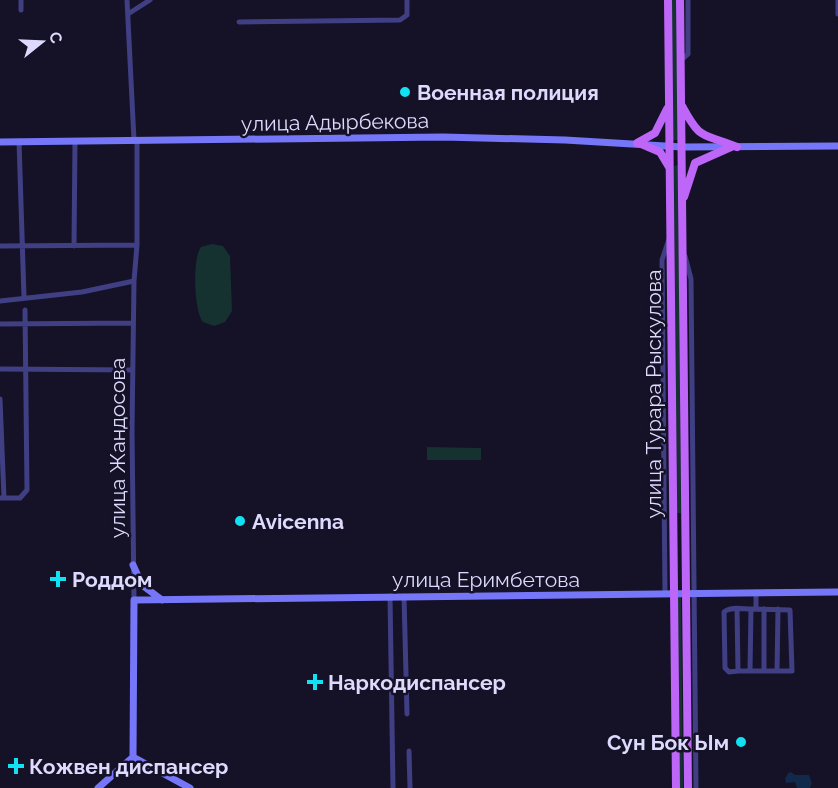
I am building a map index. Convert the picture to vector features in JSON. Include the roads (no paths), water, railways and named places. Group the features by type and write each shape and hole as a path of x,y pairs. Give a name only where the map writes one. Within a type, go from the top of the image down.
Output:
{"main road":[{"name":"улица Турара Рыскулова","path":"668,0 672,229 671,555 668,594 676,788"},
{"path":"680,0 685,517 690,593 688,788"},
{"path":"638,143 655,133 669,102"},
{"path":"681,105 693,128 702,136 734,147"},
{"name":"улица Адырбекова","path":"0,142 443,137 638,143 682,147 838,146"},
{"path":"638,143 660,152 670,169"},
{"path":"682,200 695,163 734,147"},
{"path":"671,518 685,517"},
{"path":"133,565 142,585 162,600"},
{"name":"улица Еримбетова","path":"134,600 838,592"},
{"name":"улица Жандосова","path":"133,757 134,600"},
{"path":"98,788 133,757 190,788"}],"street":[{"path":"21,0 21,10"},
{"name":"улица Жандосова","path":"127,0 138,245 134,281 134,600"},
{"path":"128,14 150,0"},
{"path":"238,22 400,20 407,15 407,0"},
{"path":"681,60 688,54 688,0"},
{"path":"838,0 838,14"},
{"path":"20,141 24,297"},
{"path":"74,246 75,141"},
{"path":"668,594 662,260 672,229"},
{"path":"0,246 138,245"},
{"path":"682,245 691,279 690,593 696,788"},
{"path":"0,301 82,292 134,281"},
{"path":"0,399 2,498 20,498 27,490 25,310"},
{"path":"0,324 134,322"},
{"path":"0,369 133,370"},
{"path":"666,537 671,555"},
{"path":"750,671 756,592"},
{"path":"390,596 393,788"},
{"path":"404,596 406,714"},
{"path":"737,609 738,671"},
{"path":"737,609 764,609 790,610 793,670 727,671 724,612 737,609"},
{"path":"764,609 764,671"},
{"path":"777,671 778,609"},
{"path":"409,751 410,788"}],"water":[{"path":"791,772 795,775 809,775 812,783 810,788 797,788 795,782 786,783 785,779"}],"place":[{"name":"Военная полиция","path":"405,92"},
{"name":"Avicenna","path":"240,521"},
{"name":"Роддом","path":"58,579"},
{"name":"Наркодиспансер","path":"315,682"},
{"name":"Сун Бок Ым","path":"741,742"},
{"name":"Кожвен диспансер","path":"16,766"}]}
